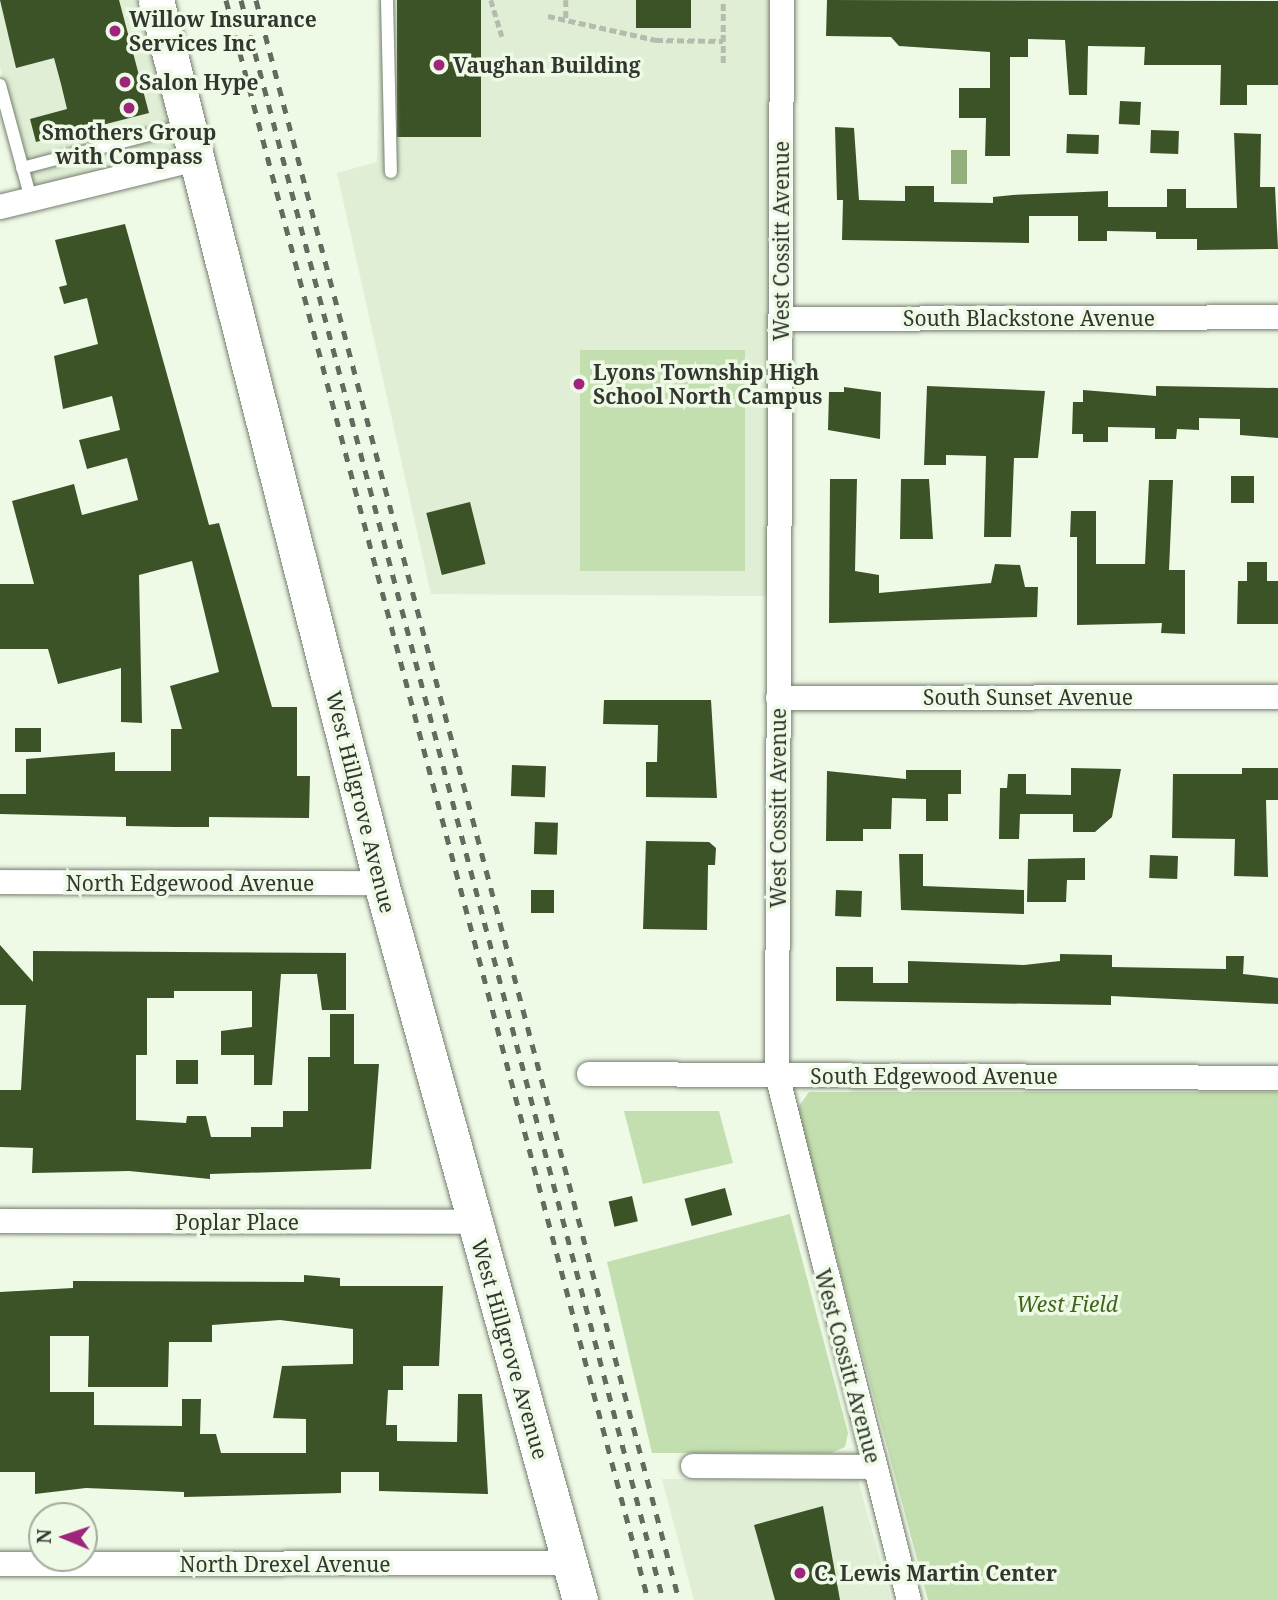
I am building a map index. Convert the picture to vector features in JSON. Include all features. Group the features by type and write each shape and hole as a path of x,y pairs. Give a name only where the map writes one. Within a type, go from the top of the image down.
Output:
{"street":[{"name":"West Hillgrove Avenue","path":"156,0 381,883 580,1600"},
{"name":"West Cossitt Avenue","path":"782,0 776,1075 909,1600"},
{"path":"0,207 197,159"},
{"name":"South Blackstone Avenue","path":"780,319 1278,317"},
{"name":"South Sunset Avenue","path":"778,698 1278,697"},
{"name":"North Edgewood Avenue","path":"0,883 381,883"},
{"name":"South Edgewood Avenue","path":"589,1074 1278,1078"},
{"name":"Poplar Place","path":"0,1221 474,1222"},
{"path":"692,1466 874,1467"},
{"name":"North Drexel Avenue","path":"0,1564 570,1563"}],"lane":[{"path":"387,0 391,172"},
{"path":"0,85 31,200"},
{"path":"22,168 189,124"}],"path":[{"path":"491,0 502,36"},
{"path":"566,0 566,20"},
{"path":"723,0 723,63"},
{"path":"548,16 656,40 723,41"}],"shaded area":[{"path":"0,0 151,0 191,156 33,193 0,67"},
{"name":"Lyons Township High School North Campus","path":"380,0 776,0 773,596 431,594 337,173 377,162"},
{"path":"951,150 967,150 967,184 951,184"},
{"path":"662,1479 858,1480 891,1600 694,1600"}],"green space":[{"path":"580,350 745,350 745,571 580,571"},
{"name":"West Field","path":"809,1092 1278,1092 1278,1600 928,1600 797,1109"},
{"path":"624,1111 719,1111 733,1163 643,1184"},
{"path":"790,1214 848,1433 845,1447 831,1453 652,1453 607,1262"}],"building":[{"path":"0,0 119,0 149,113 36,142 30,119 67,109 61,84 54,58 16,68"},
{"name":"Vaughan Building","path":"397,0 481,0 481,137 397,137"},
{"name":"Vaughan Building","path":"636,0 691,0 691,28 636,28"},
{"path":"827,0 1278,1 1278,85 1247,85 1247,105 1220,105 1221,65 1144,65 1145,47 1088,46 1087,95 1069,95 1065,40 1028,39 1028,57 1010,57 1010,156 985,156 986,118 959,118 959,88 990,88 990,52 899,46 891,37 826,36"},
{"path":"1120,101 1141,102 1140,125 1119,124"},
{"path":"835,127 854,128 859,200 905,201 905,186 934,186 934,202 993,203 993,197 1108,191 1108,207 1167,207 1167,189 1186,189 1186,208 1237,208 1234,133 1261,134 1260,187 1275,187 1278,249 1197,250 1197,239 1156,239 1156,232 1107,231 1107,241 1078,241 1078,216 1029,216 1029,243 842,240 843,200 837,200"},
{"path":"1151,130 1179,131 1178,154 1150,153"},
{"path":"1067,134 1099,135 1098,154 1066,153"},
{"path":"125,224 209,525 219,523 272,707 297,707 297,776 310,776 309,818 209,817 209,827 175,827 126,826 126,817 0,814 0,794 26,794 26,759 115,752 115,771 171,771 171,729 182,729 170,686 219,672 192,561 139,575 142,723 121,722 121,668 58,684 48,649 0,649 0,584 34,584 12,501 74,484 82,515 138,500 127,458 87,469 79,440 120,430 112,396 63,409 54,356 98,344 87,298 64,304 59,287 67,285 55,240"},
{"path":"927,386 1045,391 1038,458 1014,458 1011,537 984,537 986,456 946,455 946,465 924,465"},
{"path":"1156,386 1278,388 1278,438 1240,435 1240,419 1199,418 1199,430 1177,429 1176,439 1155,439 1155,428 1108,427 1108,442 1083,442 1083,434 1072,434 1073,402 1083,402 1083,390 1156,396"},
{"path":"844,387 881,392 880,439 828,430 829,392 844,392"},
{"path":"1231,476 1254,476 1254,503 1231,503"},
{"path":"830,479 857,479 855,571 879,575 879,593 991,583 995,564 1020,565 1025,587 1038,587 1037,617 829,623"},
{"path":"901,479 929,479 933,539 900,539"},
{"path":"1149,480 1173,480 1169,570 1185,570 1185,634 1161,633 1162,623 1077,625 1077,537 1070,537 1071,511 1096,511 1096,564 1145,564"},
{"path":"470,502 485,564 442,575 426,513"},
{"path":"1247,562 1267,562 1267,581 1278,581 1278,624 1237,624 1238,581 1247,581"},
{"path":"604,700 711,700 717,798 646,797 646,762 657,762 658,725 603,724"},
{"path":"15,728 41,728 41,752 15,752"},
{"path":"512,765 546,766 545,797 511,796"},
{"path":"1071,768 1121,769 1112,817 1095,832 1073,832 1073,814 1020,814 1019,839 999,839 1000,788 1007,788 1008,774 1026,774 1026,794 1071,795"},
{"path":"1242,768 1278,768 1278,800 1266,800 1268,877 1234,876 1235,839 1172,838 1173,774 1242,774"},
{"path":"906,770 961,770 961,794 948,794 948,821 926,821 926,799 892,798 891,829 863,829 863,841 826,841 827,771 906,779"},
{"path":"535,822 558,823 557,855 534,854"},
{"path":"646,841 709,842 716,848 715,865 708,865 707,930 643,929"},
{"path":"899,854 923,854 923,886 1024,890 1024,914 901,910"},
{"path":"1150,855 1178,856 1177,879 1149,878"},
{"path":"1085,858 1085,880 1067,880 1066,902 1027,902 1028,859"},
{"path":"531,890 554,890 554,913 531,913"},
{"path":"836,890 862,891 861,917 835,916"},
{"path":"0,945 33,982 33,951 346,953 346,1010 322,1010 317,974 281,974 272,1085 254,1085 254,1055 221,1055 221,1031 252,1027 252,991 174,991 174,998 147,998 147,1055 136,1055 136,1120 186,1123 187,1116 206,1116 211,1137 251,1137 251,1127 283,1127 283,1111 308,1111 308,1057 330,1057 330,1014 354,1014 354,1064 379,1064 371,1169 210,1174 210,1179 129,1171 32,1173 33,1148 0,1147 0,1090 21,1090 26,1005 0,1005"},
{"path":"1060,954 1112,955 1112,967 1226,969 1226,956 1244,956 1243,974 1278,978 1278,1004 1111,996 1111,1005 836,1001 836,967 873,967 873,983 908,983 908,961 1024,965 1060,961"},
{"path":"176,1060 198,1060 198,1084 176,1084"},
{"path":"725,1188 732,1215 692,1226 684,1199"},
{"path":"632,1196 638,1221 614,1227 609,1201"},
{"path":"304,1275 340,1278 340,1286 443,1286 439,1366 403,1366 403,1390 388,1390 386,1425 397,1425 397,1441 457,1442 458,1394 482,1394 488,1494 379,1491 379,1472 341,1472 341,1493 184,1497 184,1492 86,1488 35,1494 35,1472 0,1472 0,1292 73,1288 73,1281 304,1282","holes":["280,1320 353,1329 353,1364 282,1366 273,1418 306,1419 306,1453 221,1453 216,1434 200,1434 201,1399 182,1399 182,1426 94,1425 94,1392 50,1392 50,1336 89,1336 88,1387 168,1387 169,1342 212,1342 212,1325"]},
{"name":"C. Lewis Martin Center","path":"823,1506 840,1600 775,1600 754,1525"}],"railway":[{"path":"226,0 648,1600"},
{"path":"241,0 663,1600"},
{"path":"256,0 679,1600"}],"place":[{"name":"Willow Insurance Services Inc","path":"115,31"},
{"name":"Vaughan Building","path":"439,65"},
{"name":"Salon Hype","path":"125,82"},
{"name":"Smothers Group with Compass","path":"129,108"},
{"name":"Lyons Township High School North Campus","path":"579,384"},
{"name":"C. Lewis Martin Center","path":"800,1573"}]}
